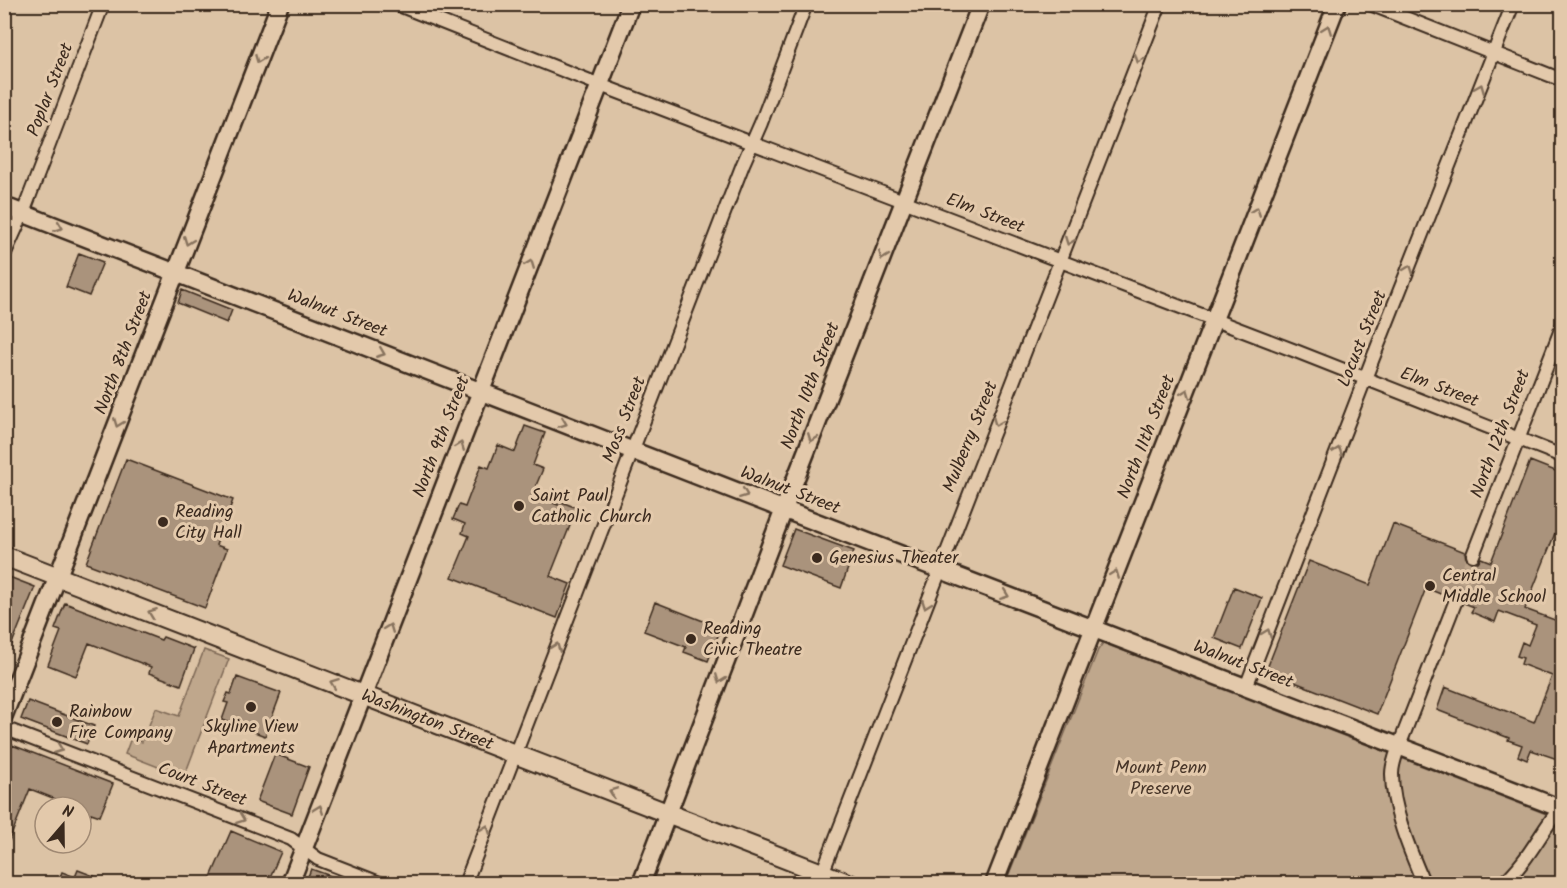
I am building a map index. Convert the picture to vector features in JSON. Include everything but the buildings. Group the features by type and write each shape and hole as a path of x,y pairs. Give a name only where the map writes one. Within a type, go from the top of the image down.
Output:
{"main road":[{"name":"Washington Street","path":"4,556 668,813 820,878 850,884"}],"street":[{"name":"Poplar Street","path":"4,255 23,213 102,4"},
{"name":"North 8th Street","path":"4,715 280,4"},
{"name":"Elm Street","path":"396,4 600,85 1563,456"},
{"name":"North 9th Street","path":"290,884 632,4"},
{"name":"Moss Street","path":"465,884 806,4"},
{"name":"North 10th Street","path":"641,884 981,4"},
{"name":"Mulberry Street","path":"820,878 1160,4"},
{"name":"North 11th Street","path":"994,884 1337,4"},
{"path":"1370,4 1563,80"},
{"name":"Locust Street","path":"1246,687 1513,4"},
{"name":"Walnut Street","path":"4,206 1561,809"},
{"name":"North 12th Street","path":"1473,555 1563,327"},
{"path":"1424,884 1410,851 1394,794 1393,764 1456,600"},
{"name":"Court Street","path":"4,728 291,839 318,860 382,884"},
{"path":"1502,884 1525,860 1561,809"}],"green space":[{"name":"Mount Penn Preserve","path":"1103,643 1562,820 1562,883 1005,884 1098,650"},
{"path":"204,650 229,659 184,777 125,754 131,738 142,742 156,708 179,716"}],"tunnel":[{"path":"1456,600 1473,555"}],"place":[{"name":"Saint Paul Catholic Church","path":"519,506"},
{"name":"Reading City Hall","path":"163,522"},
{"name":"Genesius Theater","path":"817,558"},
{"name":"Central Middle School","path":"1430,586"},
{"name":"Reading Civic Theatre","path":"691,639"},
{"name":"Skyline View Apartments","path":"251,707"},
{"name":"Rainbow Fire Company","path":"57,722"}]}
